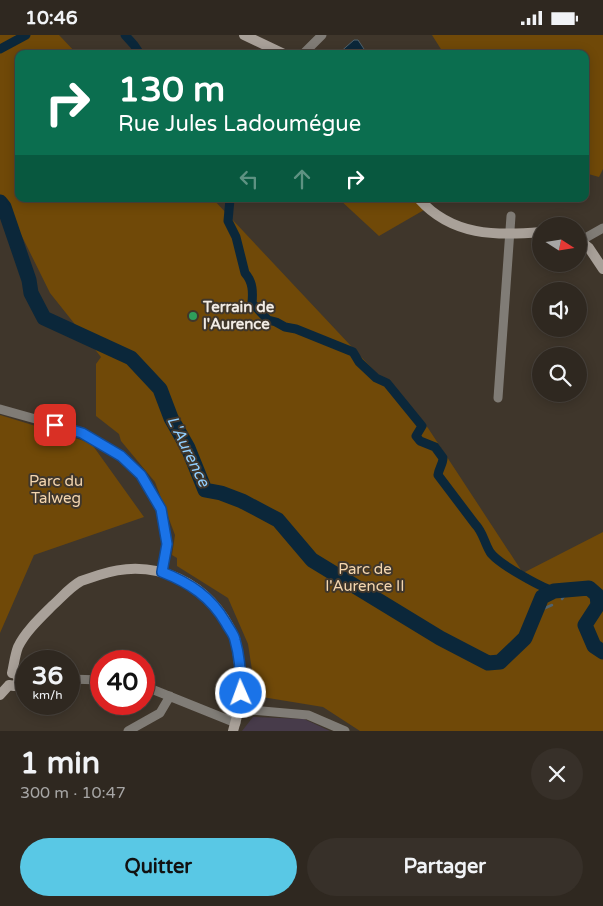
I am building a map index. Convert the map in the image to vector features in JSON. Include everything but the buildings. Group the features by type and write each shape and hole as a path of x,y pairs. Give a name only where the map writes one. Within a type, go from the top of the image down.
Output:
{"street":[{"path":"244,35 276,50"},
{"path":"307,50 322,35"},
{"path":"422,202 449,223 478,231 511,235 532,233"},
{"path":"498,398 511,216"},
{"path":"588,236 603,228"},
{"path":"588,247 603,269"},
{"path":"0,409 82,433 121,456 141,475 161,509 167,544 162,572"},
{"path":"18,650 18,646 39,619 64,594 81,581 116,570 144,569 162,572 187,583 204,595 221,615 235,638 241,675 239,709 234,727 155,690"},
{"path":"0,695 9,685 7,678 15,678"},
{"path":"128,731 160,713 170,696"},
{"path":"239,709 308,715 345,731"}],"shaded area":[{"path":"253,717 304,719 330,731 242,731"}],"green space":[{"name":"Parc de l'Aurence II","path":"0,35 59,35 73,50 15,50 15,202 216,202 428,428 523,573 603,532 603,731 360,731 323,707 256,696 248,644 228,598 177,566 177,558 172,555 175,535 155,482 121,441 119,434 96,416 96,364 101,357 50,293 0,195"},
{"path":"432,35 603,35 603,169 599,177 589,174 589,50 441,50"},
{"path":"342,202 416,202 424,210 379,236"},
{"name":"Parc du Talweg","path":"0,415 91,443 144,517 34,555 0,633"}],"water":[{"path":"354,40 358,40 364,49 363,50 343,50"}],"waterway":[{"name":"L'Aurence","path":"0,49 26,35"},
{"name":"L'Aurence","path":"125,35 137,50"},
{"name":"L'Aurence","path":"0,202 4,207 29,280 31,293 44,318 131,358 160,389 171,418 188,448 205,490 221,493 242,501 278,520 312,560 440,638 488,663 500,662 525,638 542,597 554,591 589,588 597,595 598,605 585,625 594,646 603,652"},
{"name":"L'Aurence","path":"230,202 228,221 236,237 245,273 251,284 252,303 268,320 353,352 359,362 376,378 387,383 422,426 416,436 420,441 435,447 443,458 438,475 478,527 494,557 519,574 554,591"},
{"path":"562,599 568,591"},
{"path":"536,612 552,605"}],"place":[{"name":"Terrain de l'Aurence","path":"193,316"}],"route":[{"path":"55,425 82,433 121,456 141,475 161,509 167,544 162,572 180,579 204,595 221,615 235,638 241,675 241,693"}]}
